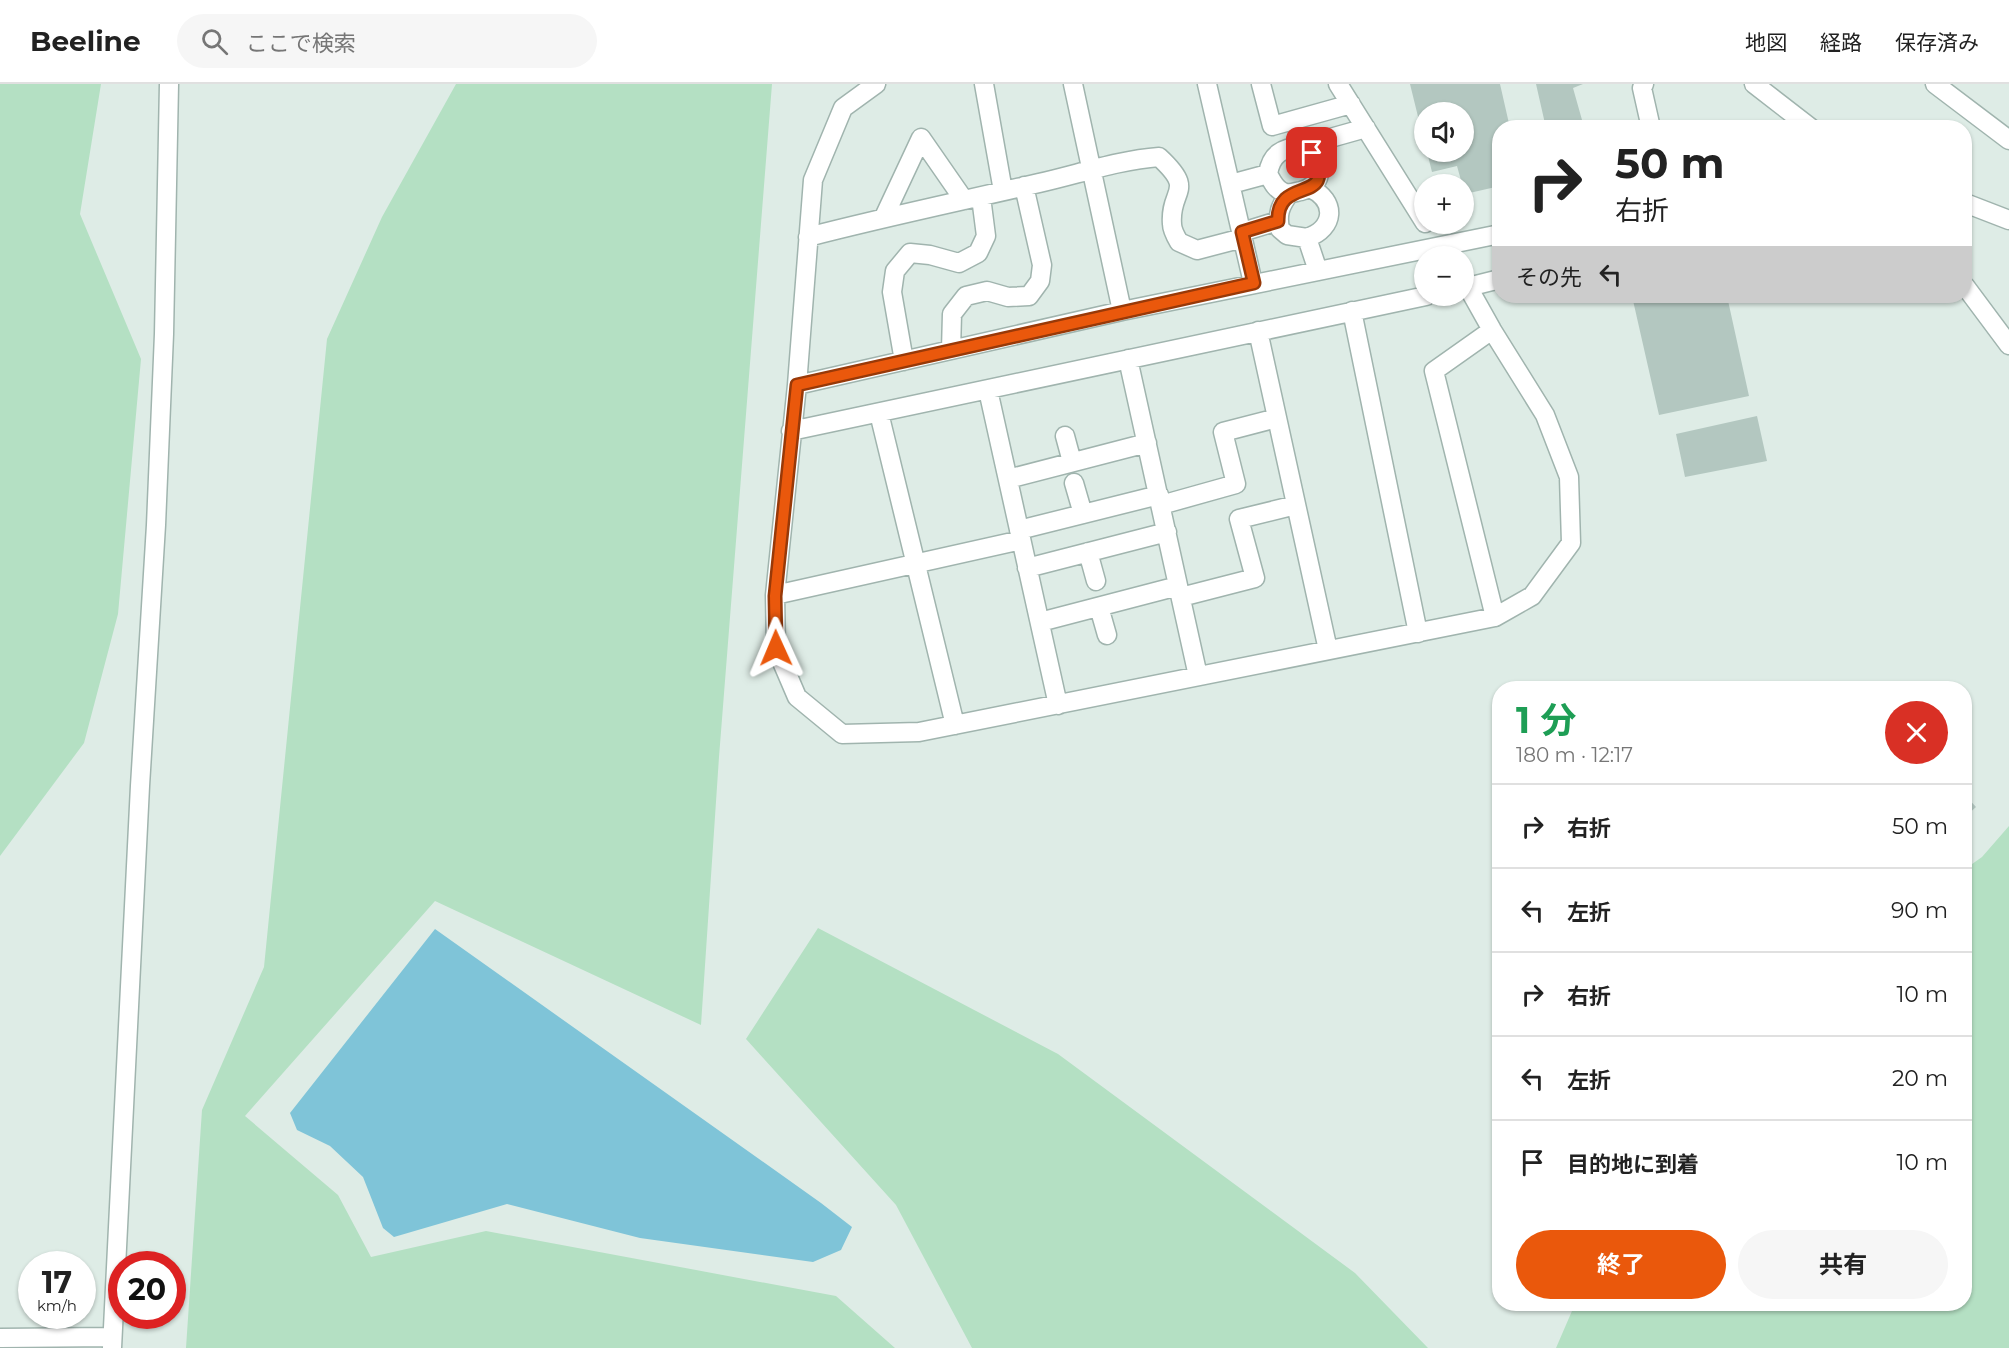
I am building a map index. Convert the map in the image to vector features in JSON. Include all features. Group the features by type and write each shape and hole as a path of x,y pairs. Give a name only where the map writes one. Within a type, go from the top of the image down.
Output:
{"street":[{"path":"0,1338 112,1343 140,786 156,525 164,334 169,84"},
{"path":"876,84 843,108 813,180 797,385 775,596 776,648 797,697 842,734 919,732 1058,705 1495,617 1532,596 1571,543 1569,477 1545,415 1474,299"},
{"path":"984,84 1003,191"},
{"path":"1073,84 1122,311"},
{"path":"1261,84 1272,126 1351,104"},
{"path":"1338,84 1414,205"},
{"path":"1644,84 1642,88 1649,120"},
{"path":"1754,84 1800,120"},
{"path":"1935,84 2009,140"},
{"path":"1214,85 1231,184 1254,283"},
{"path":"1302,146 1312,153 1319,175 1317,183 1310,188 1289,194 1282,192 1268,174 1272,159 1277,153 1290,147 1302,146 1366,128"},
{"path":"884,217 921,138 972,198 986,236 978,253 959,263 930,255 910,253 895,271 892,292 904,361"},
{"path":"808,237 884,217 1093,171 1134,159 1159,157 1175,171 1180,189 1173,209 1172,226 1179,242 1197,250 1278,221"},
{"path":"1231,184 1268,174"},
{"path":"951,350 952,314 966,296 987,291 1008,297 1029,296 1040,281 1041,265 1024,186"},
{"path":"1289,194 1281,204 1278,213 1280,230 1287,235 1307,238 1320,234 1330,214 1324,199 1310,188"},
{"path":"1972,206 2009,220"},
{"path":"1463,246 1492,237"},
{"path":"1307,238 1318,271"},
{"path":"797,385 1254,283 1414,257"},
{"path":"1474,284 1492,280"},
{"path":"1972,295 2009,345"},
{"path":"791,431 1414,298"},
{"path":"1352,311 1418,633"},
{"path":"1492,330 1434,371 1495,617"},
{"path":"1258,331 1328,651"},
{"path":"1128,359 1198,676"},
{"path":"988,390 1058,705"},
{"path":"879,413 955,725"},
{"path":"775,596 916,564 1020,535 1083,514 1236,484 1223,432 1277,418"},
{"path":"1065,436 1072,462"},
{"path":"1008,479 1147,443"},
{"path":"1074,483 1083,514"},
{"path":"1040,622 1099,607 1255,578 1239,519 1296,505"},
{"path":"1028,568 1167,532"},
{"path":"1088,552 1096,581"},
{"path":"1099,607 1107,635"}],"green space":[{"path":"0,84 101,84 80,214 141,359 118,614 84,743 0,856"},
{"path":"456,84 772,84 719,757 701,1025 435,901 245,1116 338,1195 371,1257 486,1231 836,1296 895,1348 186,1348 202,1110 264,967 327,339 382,217"},
{"path":"2009,826 2009,1348 1556,1348 1572,1311 1972,1311 1972,864 1982,857"},
{"path":"818,928 1058,1054 1355,1273 1428,1348 972,1348 896,1205 746,1039"}],"water":[{"path":"435,929 852,1227 841,1250 813,1262 640,1238 507,1204 394,1237 383,1228 363,1177 330,1146 297,1130 290,1113"}],"building":[{"path":"1410,84 1500,84 1508,120 1492,120 1492,188 1474,192 1474,174 1459,174 1457,166 1432,172 1430,162 1474,162 1474,102 1414,102"},
{"path":"1536,84 1583,84 1573,88 1582,120 1544,120"},
{"path":"1634,303 1729,303 1749,396 1659,415"},
{"path":"1757,416 1767,461 1685,477 1676,434"}],"route":[{"path":"776,648 775,596 797,385 1254,283 1242,232 1278,221 1281,204 1289,194 1310,188 1317,183 1319,175 1312,153"}]}
